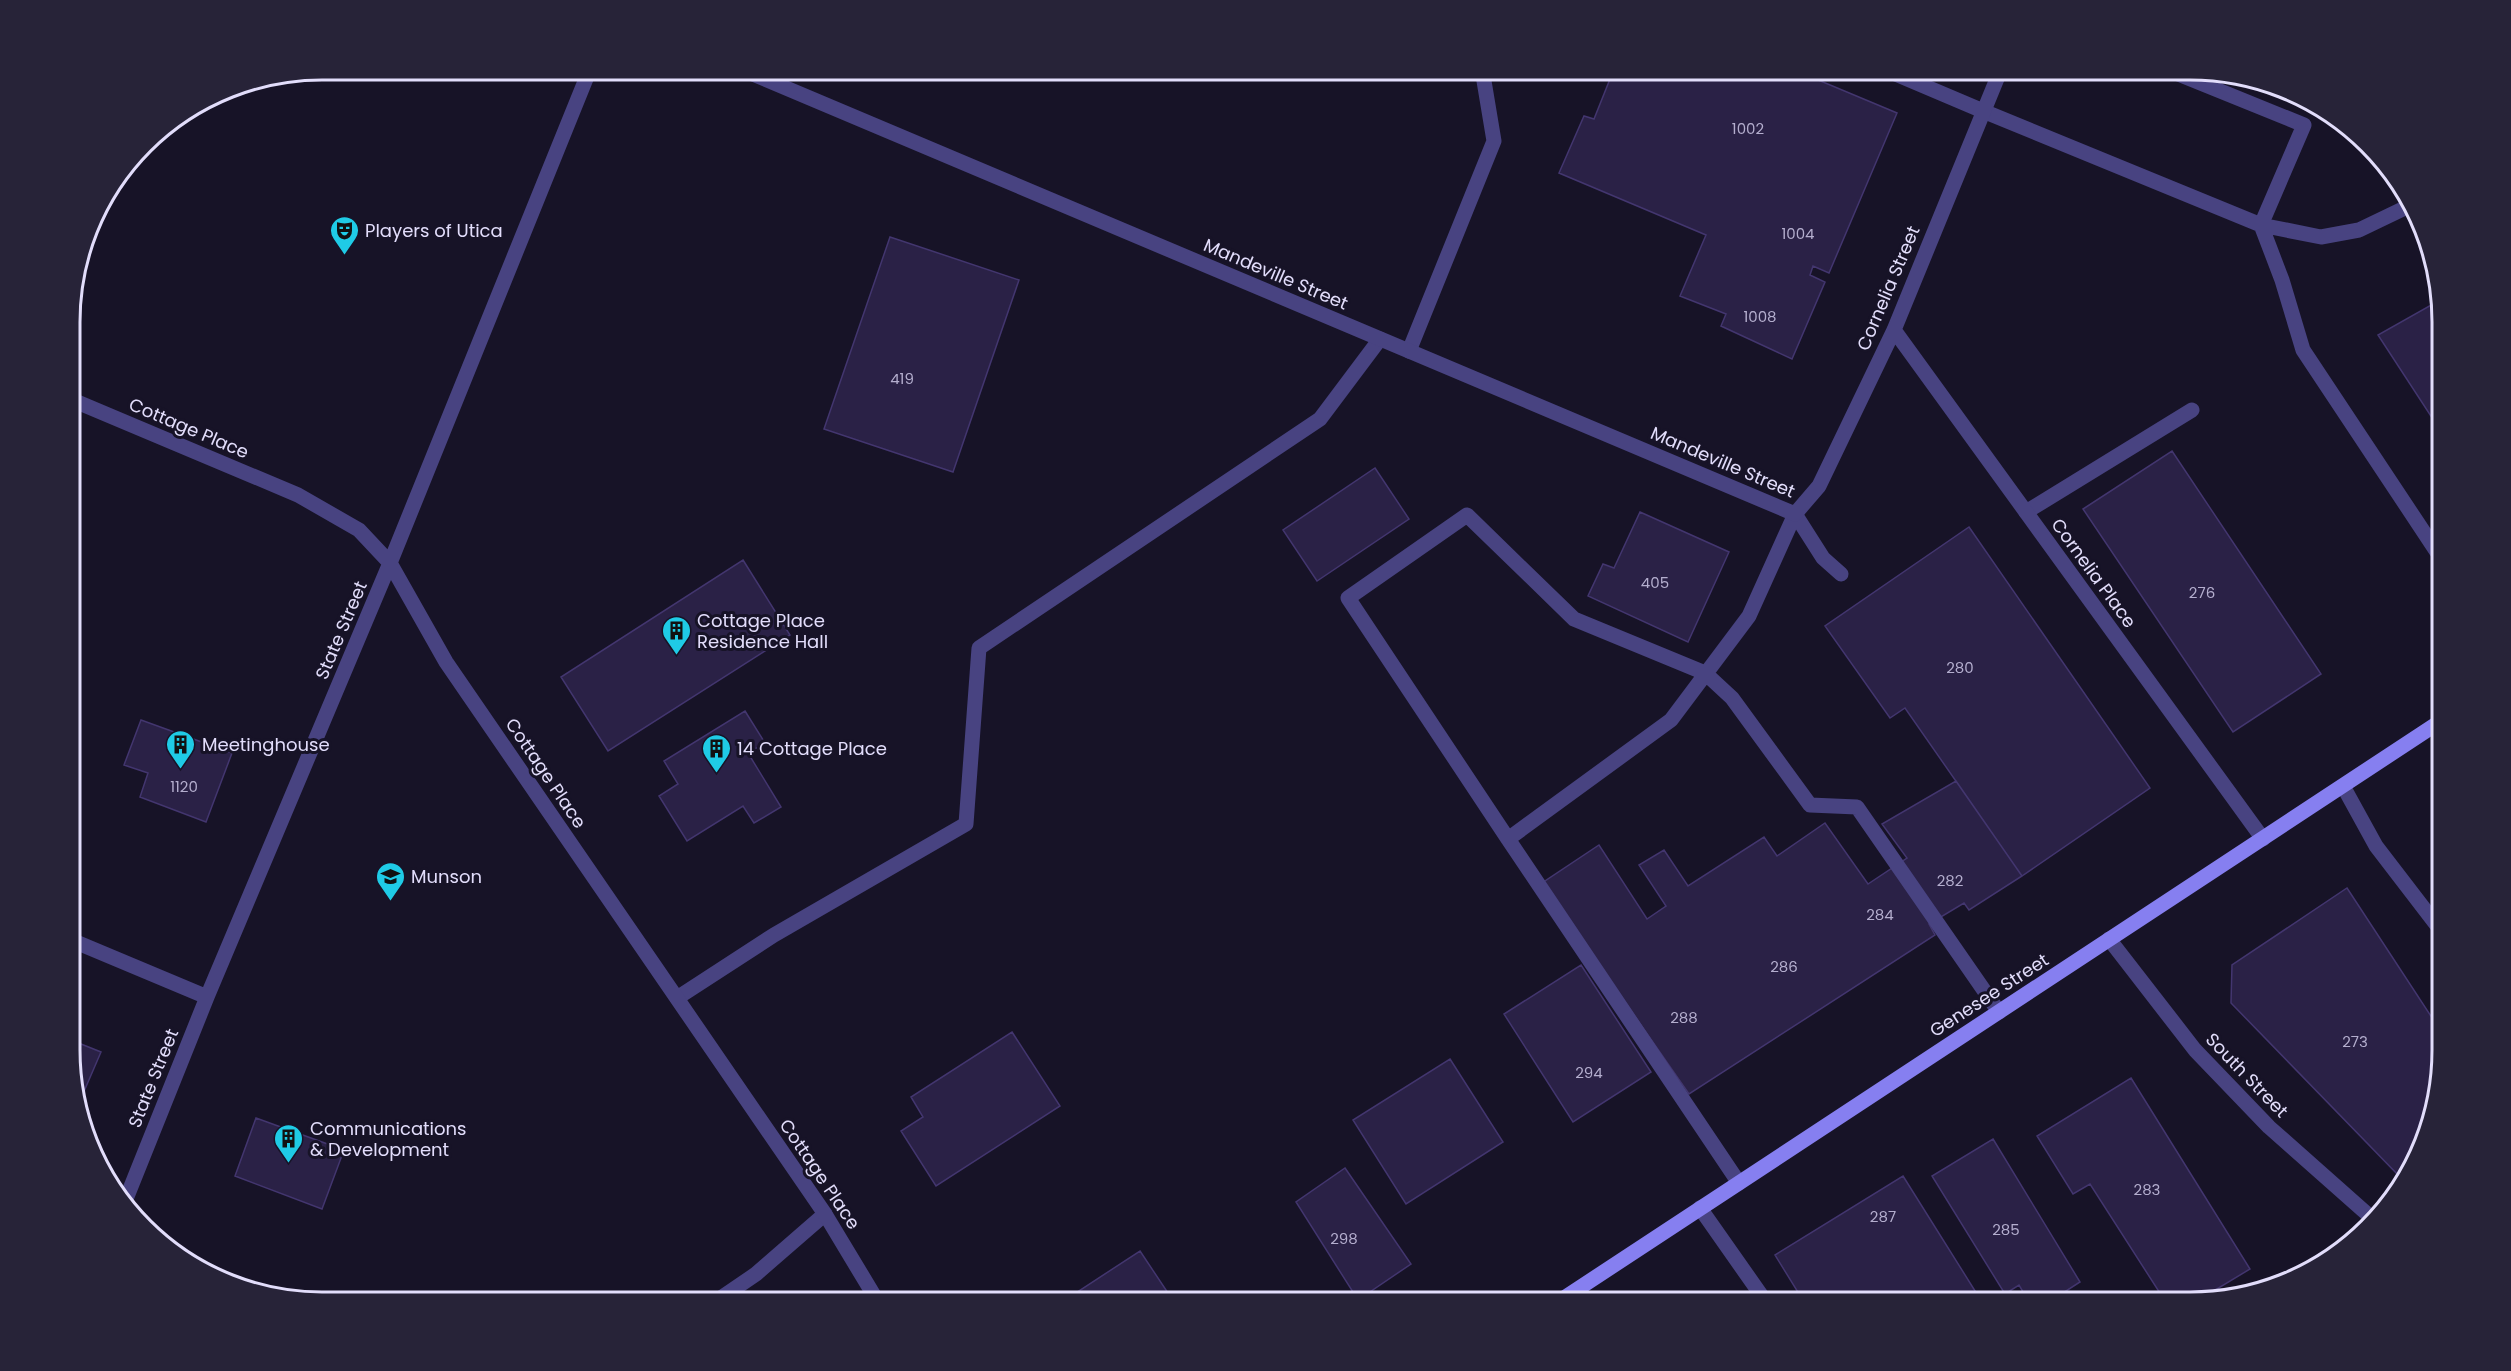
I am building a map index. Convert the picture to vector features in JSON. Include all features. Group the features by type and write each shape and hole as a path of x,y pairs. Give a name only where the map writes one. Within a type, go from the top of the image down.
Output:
{"main road":[{"name":"Genesee Street","path":"1573,1292 2432,727"}],"street":[{"name":"State Street","path":"128,1194 207,997 390,563 586,80"},
{"name":"Mandeville Street","path":"767,80 1796,514"},
{"path":"1409,351 1494,141 1484,80"},
{"path":"1910,80 2260,225 2321,237 2359,230 2403,209"},
{"name":"Cornelia Street","path":"1508,839 1671,720 1749,616 1796,514 1819,486 1894,330 1996,80"},
{"path":"2193,80 2304,125 2260,225 2283,280 2303,350 2432,544"},
{"name":"Cornelia Place","path":"1894,330 2263,839"},
{"path":"677,998 774,935 966,824 979,648 1320,419 1380,339"},
{"name":"Cottage Place","path":"80,403 298,495 359,530 390,563 446,662 825,1214 872,1292"},
{"path":"2025,512 2192,410"},
{"path":"1796,514 1823,558 1841,574"},
{"path":"1739,1183 1348,598 1467,515 1574,619 1705,673 1732,698 1810,805 1857,807 1999,1012"},
{"path":"2343,786 2376,846 2432,919"},
{"name":"South Street","path":"2109,939 2195,1050 2268,1127 2367,1214"},
{"path":"80,944 207,997"},
{"path":"1700,1208 1759,1292"},
{"path":"730,1292 756,1275 825,1214"}],"building":[{"path":"1610,80 1818,80 1897,113 1829,273 1813,266 1810,275 1825,282 1792,359 1721,326 1726,314 1680,296 1706,235 1559,173 1584,116 1594,119"},
{"path":"890,237 1019,280 953,472 824,429"},
{"path":"2431,305 2432,418 2378,335"},
{"path":"2172,451 2321,674 2233,732 2083,509"},
{"path":"1375,468 1409,519 1317,581 1283,530"},
{"path":"1640,512 1729,552 1688,642 1588,596 1603,564 1614,568"},
{"path":"1969,527 2150,788 2022,876 1905,708 1890,718 1825,626"},
{"name":"Cottage Place Residence Hall","path":"743,560 790,635 608,751 561,677"},
{"name":"14 Cottage Place","path":"745,711 765,743 748,753 781,807 754,823 743,806 687,841 659,796 678,784 664,761"},
{"name":"Meetinghouse","path":"141,720 232,753 206,822 140,797 148,773 124,765"},
{"path":"1956,781 2022,876 1969,910 1964,903 1929,924 1935,935 1689,1094 1542,883 1599,845 1647,919 1666,906 1639,865 1664,850 1688,886 1764,837 1777,856 1825,823 1868,884 1907,858 1882,824"},
{"path":"2347,888 2432,1018 2431,1065 2427,1096 2419,1127 2397,1174 2231,1003 2232,965"},
{"path":"1581,965 1651,1072 1573,1122 1504,1014"},
{"path":"1012,1032 1060,1106 936,1186 901,1131 923,1117 911,1097"},
{"path":"80,1044 101,1052 84,1092"},
{"path":"1450,1059 1503,1142 1406,1204 1353,1120"},
{"path":"2131,1078 2250,1269 2216,1290 2159,1292 2090,1184 2073,1194 2037,1136"},
{"name":"Communications & Development","path":"256,1118 344,1150 322,1209 235,1176"},
{"path":"1993,1139 2080,1282 2064,1292 2023,1292 2019,1285 2008,1292 2004,1292 1932,1176"},
{"path":"1345,1168 1411,1264 1370,1292 1353,1292 1296,1202"},
{"path":"1903,1176 1976,1292 1798,1292 1775,1255"},
{"path":"1140,1251 1167,1292 1077,1292"}],"place":[{"name":"Players of Utica","path":"344,256"},
{"name":"Cottage Place Residence Hall","path":"676,656"},
{"name":"Meetinghouse","path":"181,770"},
{"name":"14 Cottage Place","path":"716,774"},
{"name":"Munson","path":"390,902"},
{"name":"Communications & Development","path":"289,1164"}]}
